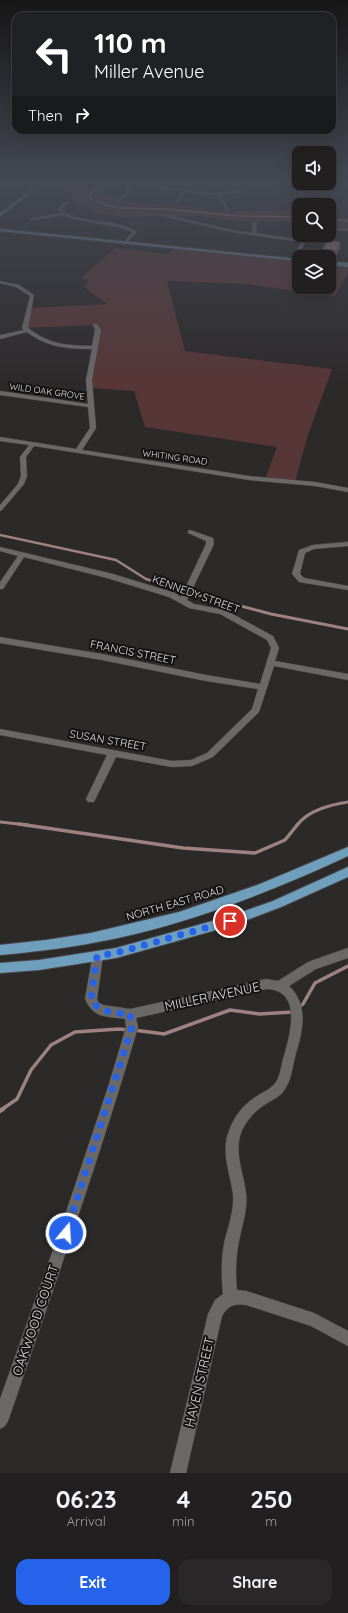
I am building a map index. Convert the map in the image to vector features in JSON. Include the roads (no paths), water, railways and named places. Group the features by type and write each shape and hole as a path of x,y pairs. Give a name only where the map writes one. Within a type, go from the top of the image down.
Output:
{"main road":[{"path":"183,249 292,260"},
{"path":"336,264 348,265"},
{"name":"NORTH EAST ROAD","path":"0,950 75,941 162,922 245,896 301,874 348,851"},
{"path":"0,968 39,965 116,953 230,921 276,904 348,872"}],"street":[{"path":"0,282 11,284 26,290 32,296 25,328 36,338 64,347 95,348"},
{"path":"78,451 93,428 89,380 98,330 95,325"},
{"path":"0,337 28,330"},
{"name":"WILD OAK GROVE","path":"0,393 92,406"},
{"name":"WHITING ROAD","path":"0,439 249,478 315,484 348,490"},
{"path":"0,509 21,484 24,476 23,458 33,444"},
{"path":"183,601 210,544 210,540 190,532"},
{"path":"348,544 313,547 302,552 296,574 302,580 307,582 348,588"},
{"name":"KENNEDY STREET","path":"0,549 110,576 172,595 192,606 222,612 270,638 275,648 256,710 210,755"},
{"path":"0,587 23,554"},
{"name":"FRANCIS STREET","path":"0,640 102,657 206,678 262,687"},
{"path":"270,663 348,677"},
{"name":"SUSAN STREET","path":"0,732 172,764 192,763 210,755"},
{"path":"91,799 113,753"},
{"path":"348,953 317,962 294,975 280,986 288,992 297,1010 298,1021 282,1083 272,1094 248,1110 238,1124 233,1138 232,1155 240,1200 229,1266 228,1281 231,1297 246,1298 314,1320 348,1339"},
{"name":"MILLER AVENUE","path":"97,956 91,999 94,1006 101,1010 130,1014 203,999 262,984 273,984 280,986"},
{"name":"OAKWOOD COURT","path":"0,1421 66,1233 131,1032 130,1014"},
{"name":"HAVEN STREET","path":"178,1473 215,1314 221,1304 231,1297"}],"waterway":[{"path":"0,535 116,560 146,579 181,590"},
{"path":"194,594 218,600"},
{"path":"218,600 222,601"},
{"path":"218,600 271,614 348,629"},
{"path":"298,824 320,809 348,802"},
{"path":"0,822 20,824"},
{"path":"20,824 28,825"},
{"path":"20,824 183,848 255,853 285,840 298,824"},
{"path":"298,1008 303,1004 315,983 348,966"},
{"path":"134,1030 164,1034 230,1010 259,1014 293,1012"},
{"path":"1,1110 17,1099 31,1070 51,1045 75,1032 119,1029 129,1030"}]}
